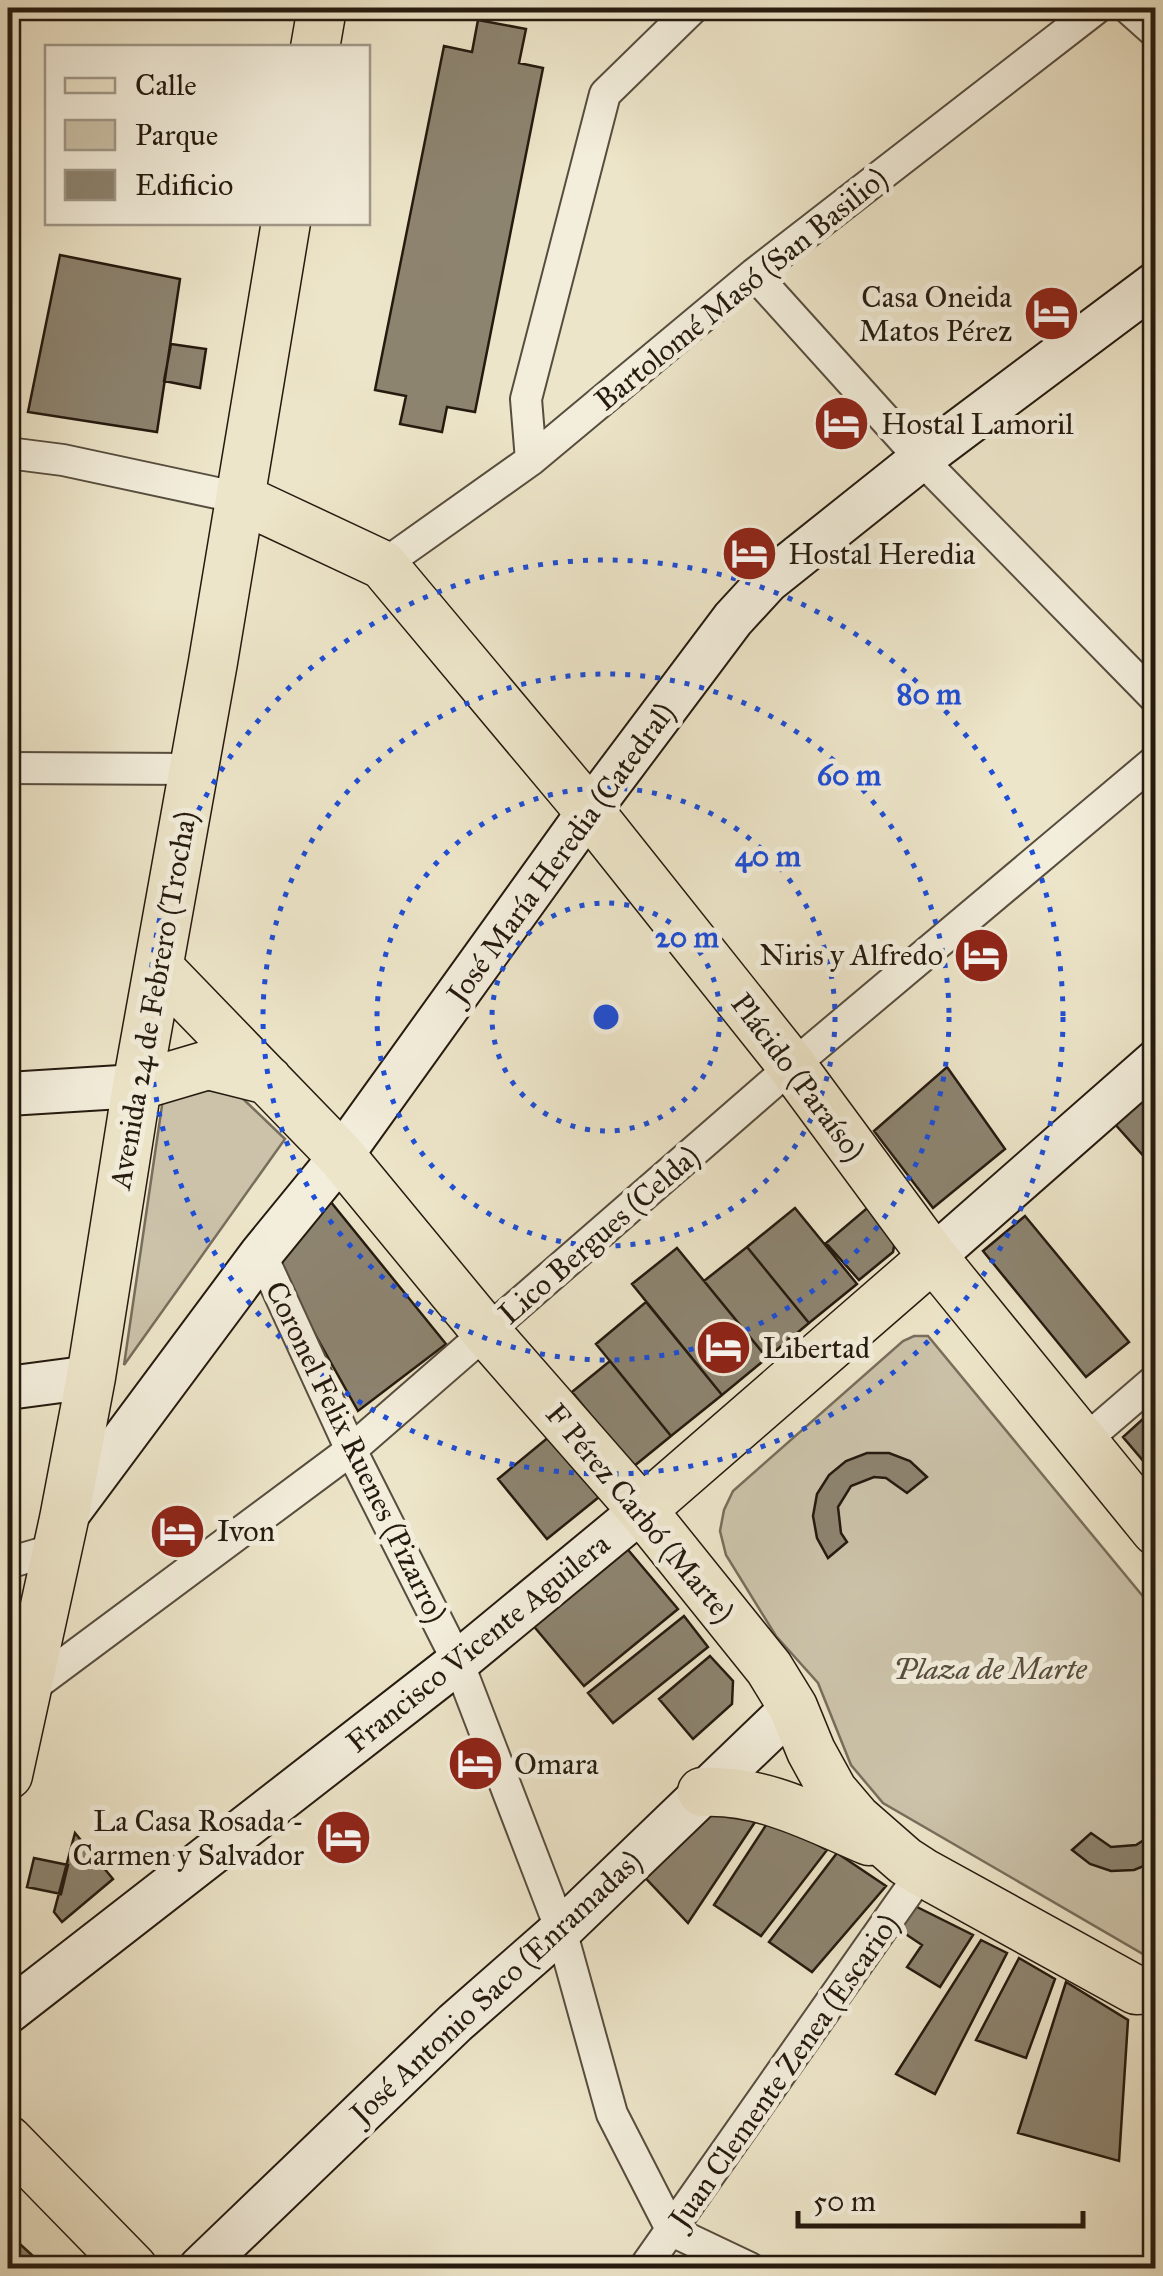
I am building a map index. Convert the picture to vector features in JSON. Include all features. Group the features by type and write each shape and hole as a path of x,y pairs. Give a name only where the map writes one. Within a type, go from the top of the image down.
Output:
{"main road":[{"path":"316,45 322,8"},
{"name":"Avenida 24 de Febrero (Trocha)","path":"8,1775 91,1378 137,1086 286,225"},
{"name":"Plácido (Paraíso)","path":"240,498 383,565 589,811 792,1066 934,1257 1156,1531"},
{"name":"F Pérez Carbó (Marte)","path":"159,968 341,1156 487,1333 642,1510 769,1668 793,1707 833,1790 857,1819 906,1861 1149,1996"},
{"path":"137,1086 208,1065 268,1080"},
{"name":"Francisco Vicente Aguilera","path":"642,1510 934,1257"},
{"path":"702,1792 729,1791 786,1805 906,1861"},
{"path":"8,2140 133,2268"}],"street":[{"path":"531,460 526,399 605,94 693,8"},
{"name":"Bartolomé Masó (San Basilio)","path":"383,565 531,460 754,274 1096,8"},
{"path":"1128,8 1156,34"},
{"path":"754,274 922,460 1156,699"},
{"name":"José María Heredia (Catedral)","path":"60,1534 261,1254 341,1156 589,811 733,620 768,581 1156,283"},
{"path":"8,453 63,460 240,498"},
{"name":"Lico Bergues (Celda)","path":"27,1692 352,1450 792,1066 1156,760"},
{"path":"8,768 193,768"},
{"path":"934,1257 1156,1061"},
{"path":"8,1094 137,1086"},
{"name":"Coronel Felix Ruenes (Pizarro)","path":"261,1254 352,1450 458,1662 561,1930 612,2114 672,2231"},
{"path":"8,1388 91,1378"},
{"path":"1083,1442 1156,1380"},
{"name":"Francisco Vicente Aguilera","path":"8,2012 458,1662 642,1510"},
{"path":"8,1563 60,1534"},
{"name":"José Antonio Saco (Enramadas)","path":"200,2268 793,1707"},
{"name":"Juan Clemente Zenea (Escario)","path":"644,2268 672,2231 906,1861"},
{"path":"672,2231 750,2268"}],"green space":[{"path":"165,1085 238,1094 285,1139 124,1365"},
{"name":"Plaza de Marte","path":"928,1336 1155,1611 1155,1961 883,1803 851,1765 818,1683 776,1636 726,1555 720,1531 733,1491 903,1341"}],"building":[{"path":"478,20 526,29 519,63 543,68 475,412 447,407 442,432 400,424 406,396 375,390 444,46 472,52"},
{"path":"60,255 180,279 157,432 28,412"},
{"path":"171,344 206,349 200,388 164,381"},
{"path":"947,1067 1005,1149 933,1208 874,1131"},
{"path":"1156,1088 1156,1170 1113,1122"},
{"path":"326,1196 446,1344 358,1411 274,1261"},
{"path":"872,1204 896,1235 893,1252 859,1280 826,1243"},
{"path":"795,1208 857,1284 809,1323 747,1247"},
{"path":"1025,1216 1129,1342 1086,1377 983,1251"},
{"path":"747,1247 809,1323 767,1358 704,1281"},
{"path":"677,1248 767,1358 722,1395 632,1284"},
{"path":"646,1302 722,1395 671,1436 596,1344"},
{"path":"610,1361 671,1436 633,1467 572,1392"},
{"path":"1156,1407 1156,1476 1123,1437"},
{"path":"550,1436 599,1497 547,1539 498,1479"},
{"path":"867,1453 889,1453 910,1461 927,1477 907,1493 886,1478 874,1477 851,1486 838,1507 841,1533 847,1542 828,1558 817,1538 813,1516 817,1494 829,1475 846,1461"},
{"path":"624,1545 678,1609 584,1686 531,1623"},
{"path":"684,1616 708,1647 613,1723 588,1693"},
{"path":"710,1656 733,1681 732,1704 693,1739 659,1699"},
{"path":"716,1799 759,1816 688,1923 637,1869"},
{"path":"770,1819 827,1850 761,1936 714,1905"},
{"path":"1156,1826 1156,1861 1134,1870 1111,1871 1090,1864 1072,1850 1091,1833 1111,1847 1136,1845"},
{"path":"75,1833 113,1879 62,1922 54,1912"},
{"path":"837,1853 886,1886 812,1972 769,1942"},
{"path":"34,1858 68,1865 61,1894 27,1887"},
{"path":"913,1905 973,1935 940,1987 907,1967 922,1945 898,1929"},
{"path":"981,1940 1007,1953 935,2094 896,2074"},
{"path":"1019,1958 1055,1979 1026,2058 976,2040"},
{"path":"1066,1982 1128,2020 1119,2161 1018,2133"},
{"path":"9,2234 46,2268 8,2268"}],"place":[{"name":"Casa Oneida Matos Pérez","path":"1051,314"},
{"name":"Hostal Lamoril","path":"842,424"},
{"name":"Hostal Heredia","path":"749,554"},
{"name":"Niris y Alfredo","path":"982,955"},
{"name":"Libertad","path":"724,1348"},
{"name":"Ivon","path":"178,1531"},
{"name":"Omara","path":"475,1764"},
{"name":"La Casa Rosada - Carmen y Salvador","path":"343,1838"}]}
